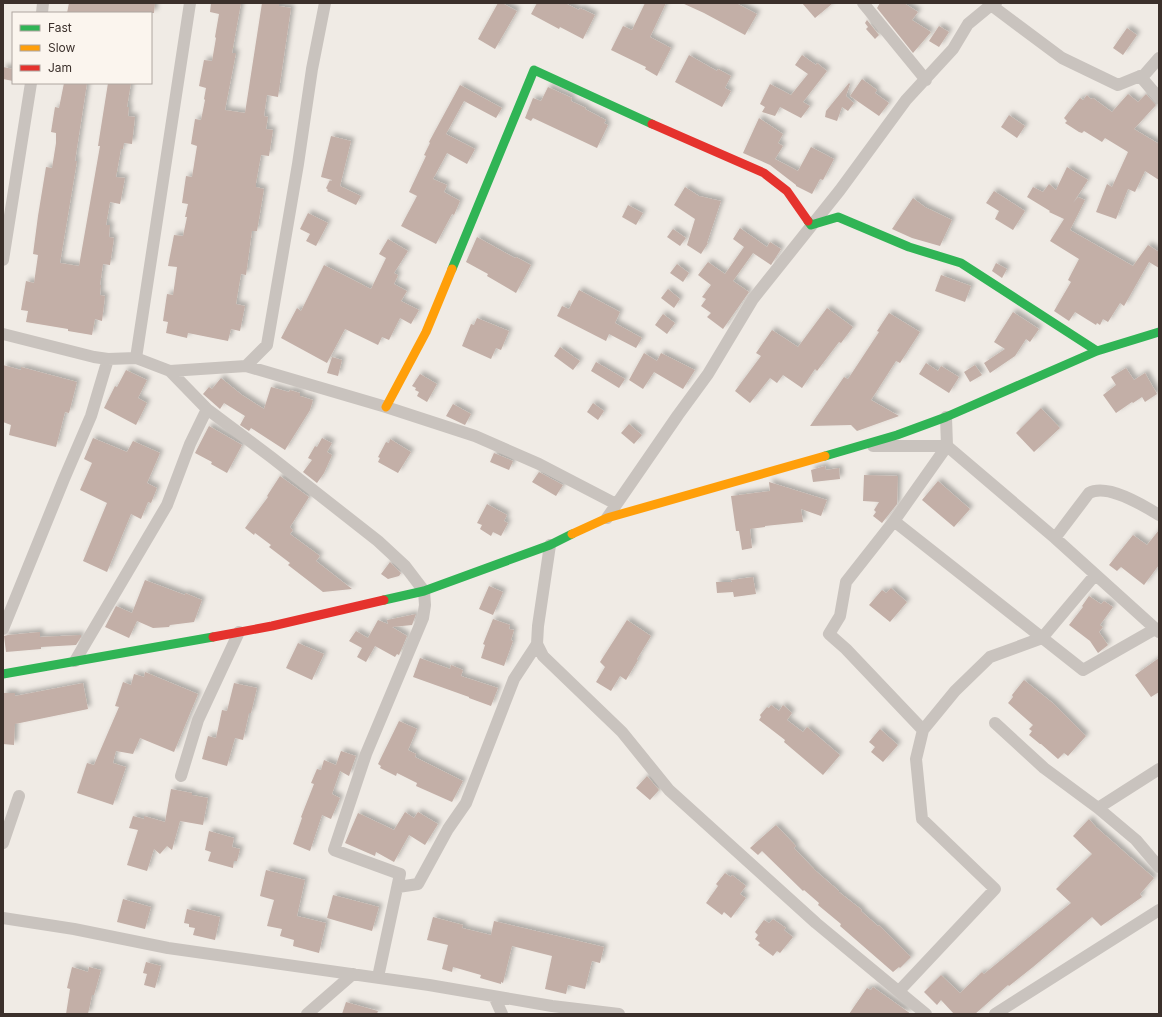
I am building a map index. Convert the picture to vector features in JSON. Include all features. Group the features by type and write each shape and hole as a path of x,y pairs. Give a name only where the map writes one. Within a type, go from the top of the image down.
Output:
{"street":[{"path":"136,358 190,3"},
{"path":"246,366 267,345 298,164 312,69 325,3"},
{"path":"863,3 926,80"},
{"path":"607,518 708,374 753,299 840,190 906,100 953,49 968,24 993,4 1062,58 1118,85 1145,74 1159,58"},
{"path":"386,408 426,332 534,70 706,148 764,172 787,190 811,225"},
{"path":"1140,76 1159,98"},
{"path":"3,260 31,84"},
{"path":"811,225 838,217 909,247 961,263 1097,352"},
{"path":"3,674 272,626 424,591 550,545 607,518 897,434 946,417 1097,352 1159,332"},
{"path":"3,334 108,359 136,358 170,371 246,366 475,436 539,464 616,504"},
{"path":"3,629 91,416 108,359"},
{"path":"170,371 207,409 378,541 405,566 424,591 425,605 423,618 366,754 334,850 400,874 378,977"},
{"path":"75,661 167,505 190,444 207,409"},
{"path":"923,730 846,649 829,634 840,616 846,582 894,521 947,446 946,417"},
{"path":"855,446 947,446 1055,538 1157,631 1083,670 894,521"},
{"path":"1055,538 1089,493 1093,491 1103,490 1140,503 1159,515"},
{"path":"550,545 538,626 537,644 543,656 622,732 669,790 816,924 926,1014"},
{"path":"899,991 995,889 922,819 916,760 923,730 956,691 990,657 1042,638 1096,575"},
{"path":"181,776 198,720 239,632"},
{"path":"398,887 418,884 448,829 466,803 514,679 537,644"},
{"path":"995,723 1044,768 1098,808 1136,840 1159,867"},
{"path":"1098,808 1159,769"},
{"path":"3,843 19,796"},
{"path":"995,1014 1159,910"},
{"path":"3,918 74,929 168,948 378,977 552,1006 619,1014"},
{"path":"307,1014 353,974"},
{"path":"494,996 502,1014"}],"building":[{"path":"69,3 155,3 154,13 67,12"},
{"path":"211,3 241,3 232,53 236,53 225,110 245,113 262,3 279,3 279,6 291,8 278,97 267,95 264,116 268,117 266,129 273,130 269,156 261,155 256,187 264,189 257,231 252,231 246,275 241,274 236,304 245,306 240,331 231,329 228,341 188,333 187,338 166,333 168,322 163,321 167,294 173,295 177,267 168,266 174,235 183,236 187,217 185,217 188,204 182,203 186,176 192,177 197,146 191,144 195,119 201,120 205,100 206,88 199,86 204,60 212,61 216,38 219,14 210,12"},
{"path":"498,3 502,3 517,11 495,49 478,39"},
{"path":"537,3 565,3 579,10 580,8 595,15 583,39 560,27 559,29 531,14"},
{"path":"645,3 666,3 650,37 671,48 657,76 645,69 646,67 611,50 623,26 632,30"},
{"path":"682,3 736,3 757,14 745,35"},
{"path":"802,3 833,3 815,18"},
{"path":"880,3 904,3 918,12 912,20 931,32 913,53 877,8"},
{"path":"867,20 879,35 875,39 866,29 868,27 865,23"},
{"path":"939,26 949,32 939,47 929,41"},
{"path":"1127,28 1137,35 1123,55 1113,48"},
{"path":"689,55 717,71 718,69 731,76 725,88 731,91 722,107 675,82"},
{"path":"802,55 816,65 817,63 827,71 803,102 810,106 801,118 780,107 775,116 762,112 765,107 760,104 770,84 791,95 808,74 795,65"},
{"path":"3,67 12,69 12,81 3,79"},
{"path":"862,79 877,90 875,93 889,103 879,116 850,96"},
{"path":"849,83 846,96 854,103 848,111 842,107 837,121 825,117 826,111"},
{"path":"64,84 87,84 75,161 77,161 60,263 79,266 100,146 98,146 108,84 131,84 127,107 129,107 128,116 135,117 132,144 124,143 123,149 121,149 116,177 125,178 120,204 110,202 106,225 110,225 109,237 114,238 110,265 103,264 100,285 100,295 105,296 102,321 95,319 92,335 68,331 68,329 26,322 28,311 21,310 26,281 34,283 38,255 33,254 38,216 46,167 52,168 56,133 51,132 55,107 59,108"},
{"path":"460,85 502,108 496,118 464,101 446,134 475,149 467,164 447,153 433,179 447,185 444,192 460,201 454,215 452,214 436,244 401,226 417,196 409,192 426,156 424,155 430,143 429,142"},
{"path":"548,87 572,98 571,101 606,120 604,123 608,125 597,148 533,118 531,121 525,118 533,98 541,101"},
{"path":"1128,94 1138,102 1146,94 1156,105 1134,129 1159,144 1159,180 1145,171 1135,192 1128,189 1116,219 1096,212 1107,184 1112,187 1128,152 1105,138 1102,142 1084,131 1082,133 1079,132 1065,123 1067,121 1064,118 1080,98 1083,100 1087,95 1112,112"},
{"path":"1009,115 1025,126 1017,138 1001,127"},
{"path":"759,118 783,134 778,143 783,146 775,159 798,171 811,147 834,159 823,180 820,179 812,194 796,186 770,165 743,153"},
{"path":"331,136 351,141 340,186 361,196 356,205 327,191 328,190 326,188 330,180 332,180 321,177"},
{"path":"1067,167 1088,180 1073,203 1078,197 1085,200 1070,230 1133,266 1148,245 1159,252 1159,268 1149,262 1124,306 1120,303 1108,322 1103,319 1100,325 1097,323 1096,325 1075,312 1069,321 1054,311 1071,282 1068,280 1079,259 1050,241 1064,219 1049,212 1050,211 1027,197 1033,187 1043,192 1049,184 1056,190"},
{"path":"685,187 699,196 721,201 708,243 701,254 687,245 695,219 674,205"},
{"path":"994,191 1025,211 1013,230 995,219 999,211 986,203"},
{"path":"913,198 925,207 952,220 940,246 912,238 892,229"},
{"path":"628,205 643,213 636,225 622,217"},
{"path":"308,213 328,223 316,246 306,241 310,234 300,229"},
{"path":"740,228 767,247 770,242 781,249 771,265 753,253 733,281 749,292 723,329 707,317 711,313 701,306 706,299 702,297 711,285 698,275 708,262 725,274 744,247 733,239"},
{"path":"673,229 686,238 680,246 667,237"},
{"path":"477,237 531,265 516,293 487,276 488,274 466,262"},
{"path":"388,239 408,251 394,273 398,275 394,284 407,291 401,301 419,310 411,324 400,318 389,340 382,337 378,345 345,329 327,363 281,338 297,308 301,311 324,265 371,289 386,258 379,254"},
{"path":"996,263 1007,269 1002,278 992,271"},
{"path":"677,264 689,273 683,282 670,273"},
{"path":"941,275 971,286 965,302 935,291"},
{"path":"668,289 680,299 674,308 661,298"},
{"path":"579,290 620,312 615,323 642,338 636,348 609,334 606,341 557,316 562,306 569,309"},
{"path":"827,308 853,327 841,343 839,342 817,371 815,369 802,388 783,375 777,383 770,378 750,403 735,391 761,356 756,353 772,330 798,347"},
{"path":"1013,312 1039,329 1030,342 1026,339 1015,356 990,373 984,363 1005,349 994,342"},
{"path":"889,313 920,332 900,363 896,361 871,400 899,416 857,431 851,425 810,426 844,377 848,379 879,332 877,331"},
{"path":"663,314 675,323 667,334 655,325"},
{"path":"477,318 509,331 501,350 496,348 491,359 462,346 471,324 474,325"},
{"path":"560,347 580,361 573,370 554,356"},
{"path":"644,353 657,361 661,353 695,370 683,389 654,372 643,389 629,380"},
{"path":"332,357 342,360 338,376 327,373"},
{"path":"596,362 625,379 619,388 591,371"},
{"path":"926,363 938,371 941,366 959,377 949,393 919,374"},
{"path":"3,365 21,370 21,367 77,382 69,413 65,412 56,447 9,435 11,425 3,422"},
{"path":"975,365 982,375 970,382 964,372"},
{"path":"1126,368 1134,380 1145,373 1157,394 1145,402 1142,397 1116,413 1103,395 1116,385 1111,377"},
{"path":"126,370 147,380 138,398 147,403 136,425 104,408 115,386 117,387"},
{"path":"420,374 437,384 427,402 417,396 419,392 412,386"},
{"path":"221,378 242,395 264,409 271,387 289,392 290,390 300,393 300,396 313,400 310,410 285,450 251,428 249,431 240,425 245,416 224,403 220,409 203,394 209,387 212,389"},
{"path":"593,403 604,411 598,420 587,412"},
{"path":"453,404 471,414 465,425 446,416"},
{"path":"1041,408 1060,428 1034,452 1016,433"},
{"path":"629,424 642,435 634,444 621,433"},
{"path":"209,426 242,445 227,473 211,464 212,462 195,453"},
{"path":"93,438 127,452 133,441 160,453 147,483 157,488 151,503 148,502 141,519 131,514 107,572 83,561 107,503 80,490 92,463 84,459"},
{"path":"322,438 332,443 327,452 332,455 324,473 317,483 303,472 312,460 308,458"},
{"path":"390,439 411,452 398,473 378,462 380,458 378,457 386,442 389,443"},
{"path":"494,453 513,461 509,470 490,462"},
{"path":"825,466 826,470 839,468 840,479 813,482 811,470"},
{"path":"539,472 563,485 556,496 532,482"},
{"path":"864,475 898,476 897,504 882,523 873,516 876,512 874,510 879,502 863,501"},
{"path":"280,476 309,497 290,527 293,530 290,534 320,556 316,561 352,589 323,592 288,565 290,563 269,547 271,545 255,533 254,535 245,528 268,497 267,496"},
{"path":"938,481 970,509 954,527 922,500"},
{"path":"769,482 827,500 821,516 801,509 803,522 750,529 752,548 742,550 739,531 736,531 731,496 770,491"},
{"path":"487,504 507,515 504,521 508,523 501,536 493,532 491,536 480,529 482,525 477,523"},
{"path":"1159,530 1159,565 1144,585 1121,567 1117,571 1109,565 1133,535 1147,545"},
{"path":"390,562 401,573 399,576 388,579 381,574"},
{"path":"753,577 756,594 734,597 733,592 717,593 716,582 732,582 731,580"},
{"path":"145,580 202,600 194,622 170,625 169,627 153,628 137,621 129,638 105,627 116,606 132,613"},
{"path":"489,586 503,592 493,615 479,609"},
{"path":"891,588 907,602 890,622 869,605 882,590 886,593"},
{"path":"1089,596 1101,604 1104,601 1113,607 1100,625 1103,627 1099,632 1108,645 1098,653 1090,641 1069,625 1083,607 1082,606"},
{"path":"416,614 412,625 392,627 407,636 399,655 397,654 395,657 375,646 366,662 357,657 362,648 349,641 356,631 368,638 378,620 388,624 387,620"},
{"path":"493,619 510,625 509,629 514,630 511,640 513,641 504,666 481,658 485,645 483,644"},
{"path":"627,620 651,636 626,680 620,676 611,691 596,682 605,667 600,662"},
{"path":"40,632 40,637 81,635 81,637 76,645 41,647 41,649 6,652 4,636"},
{"path":"298,643 324,654 312,680 286,668"},
{"path":"420,658 450,669 451,665 463,670 461,676 498,688 491,706 413,677"},
{"path":"1159,658 1159,692 1151,697 1135,675"},
{"path":"145,672 198,694 174,752 140,738 133,754 116,751 113,763 126,767 113,805 77,793 87,763 94,765 119,707 115,706 123,682 131,685 134,674 144,677"},
{"path":"1024,680 1054,704 1086,736 1068,756 1064,753 1058,759 1029,735 1032,731 1029,729 1033,725 1008,703 1013,697 1012,695"},
{"path":"83,683 88,709 15,724 14,745 3,744 3,693 15,693 15,696"},
{"path":"234,683 257,688 251,713 249,713 243,740 235,738 227,766 202,759 208,736 216,738 222,710 227,711"},
{"path":"771,705 779,711 783,705 792,713 787,720 803,732 807,727 840,755 823,775 784,742 785,740 759,720 761,717 760,715 767,707 769,708"},
{"path":"399,721 417,729 408,750 416,754 415,757 463,781 452,802 416,786 417,783 397,773 396,776 380,768 381,766 378,764"},
{"path":"880,729 898,745 883,762 871,752 875,747 869,742"},
{"path":"341,751 356,756 349,776 340,771 332,794 340,798 331,819 322,815 310,851 293,844 302,818 301,817 314,784 311,783 317,769 321,770 324,760 336,765"},
{"path":"647,776 659,790 650,800 636,788"},
{"path":"171,789 208,798 203,825 180,821 172,850 167,846 160,854 154,849 147,871 127,865 138,830 129,828 133,816 144,819 144,816 165,822"},
{"path":"405,812 414,818 418,812 438,824 425,845 409,835 394,862 376,852 375,856 345,843 358,813 394,830"},
{"path":"1089,819 1096,827 1154,878 1140,894 1142,897 1101,926 1092,917 1033,967 1009,986 1008,985 975,1014 954,1014 941,1000 937,1005 924,992 941,975 960,993 982,972 984,974 1071,903 1056,889 1092,854 1073,836"},
{"path":"776,825 796,846 794,848 816,871 862,910 861,911 878,926 879,925 911,957 900,968 899,967 893,972 840,926 841,924 818,905 819,903 804,890 803,891 762,851 758,855 750,848"},
{"path":"209,831 234,838 232,847 240,849 237,861 234,861 233,868 208,861 211,852 205,850"},
{"path":"266,870 305,880 297,916 326,923 319,953 293,946 294,940 280,936 282,929 267,926 274,900 260,896"},
{"path":"725,873 731,877 732,875 746,886 740,894 746,898 731,918 724,912 722,915 706,903 718,886 716,884"},
{"path":"333,895 379,907 372,931 327,918"},
{"path":"123,899 151,907 145,929 117,922"},
{"path":"187,909 220,917 215,940 193,935 195,928 189,927 189,924 184,923"},
{"path":"433,917 463,925 462,928 491,935 494,921 604,947 600,963 592,961 585,989 568,985 566,994 545,989 552,956 512,946 503,983 501,982 501,984 480,978 481,975 453,967 452,972 442,969 448,945 427,940"},
{"path":"773,919 786,928 784,930 793,937 780,953 777,951 773,956 758,945 760,943 755,939 758,935 755,932 764,920 769,923"},
{"path":"146,962 161,966 155,988 144,985 147,974 143,973"},
{"path":"72,967 88,972 89,967 101,970 94,995 92,995 88,1014 66,1014 70,989 67,988"},
{"path":"873,987 911,1014 849,1014 867,988 871,990"},
{"path":"346,1002 378,1011 377,1014 342,1014"}],"traffic: fast":[{"path":"452,269 534,70 652,124"},
{"path":"808,221 811,225 838,217 909,247 961,263 1097,351"},
{"path":"825,456 897,435 946,417 1097,351 1159,332"},
{"path":"384,600 424,591 550,545 572,534"},
{"path":"3,674 213,637"}],"traffic: slow":[{"path":"386,407 426,332 452,269"},
{"path":"572,534 607,518 825,456"}],"traffic: jam":[{"path":"652,124 764,173 787,191 808,221"},
{"path":"213,637 272,626 384,600"}]}
